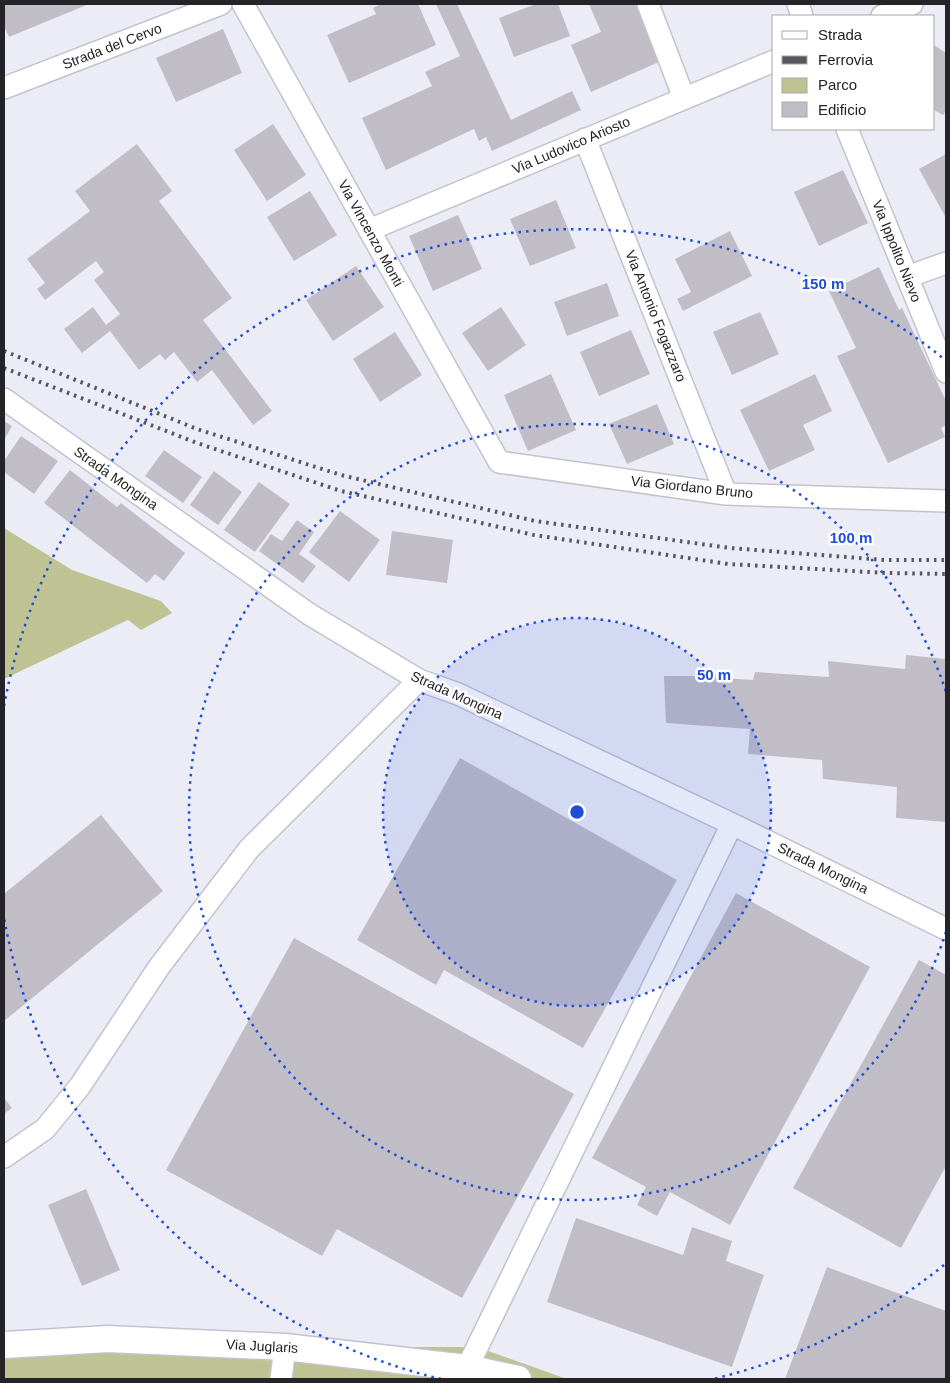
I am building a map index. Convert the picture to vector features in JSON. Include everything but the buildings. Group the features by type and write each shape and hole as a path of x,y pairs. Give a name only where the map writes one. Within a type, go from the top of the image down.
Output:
{"street":[{"name":"Strada del Cervo","path":"4,88 221,4"},
{"name":"Via Vincenzo Monti","path":"244,4 499,462"},
{"path":"648,4 684,98"},
{"path":"884,15 912,4"},
{"name":"Via Ludovico Ariosto","path":"369,230 772,62"},
{"name":"Via Ippolito Nievo","path":"847,130 946,372"},
{"name":"Via Antonio Fogazzaro","path":"585,139 726,494"},
{"path":"907,277 946,263"},
{"name":"Strada Mongina","path":"4,399 309,614 419,680 458,694 732,824 946,929"},
{"name":"Via Giordano Bruno","path":"499,462 726,494 946,501"},
{"path":"4,1156 45,1129 80,1086 159,967 249,849 419,680"},
{"path":"467,1368 732,824"},
{"name":"Via Juglaris","path":"4,1345 108,1339 285,1347 467,1368 518,1379"},
{"path":"282,1379 285,1347"}],"green space":[{"path":"4,528 72,570 161,601 172,613 141,630 128,620 4,679"},
{"path":"108,1339 285,1347 477,1347 567,1379 4,1379 4,1356"}],"railway":[{"path":"4,351 197,429 341,475 535,521 730,548 885,560 946,560"},
{"path":"4,368 197,443 341,491 534,535 728,564 886,573 946,574"}]}
